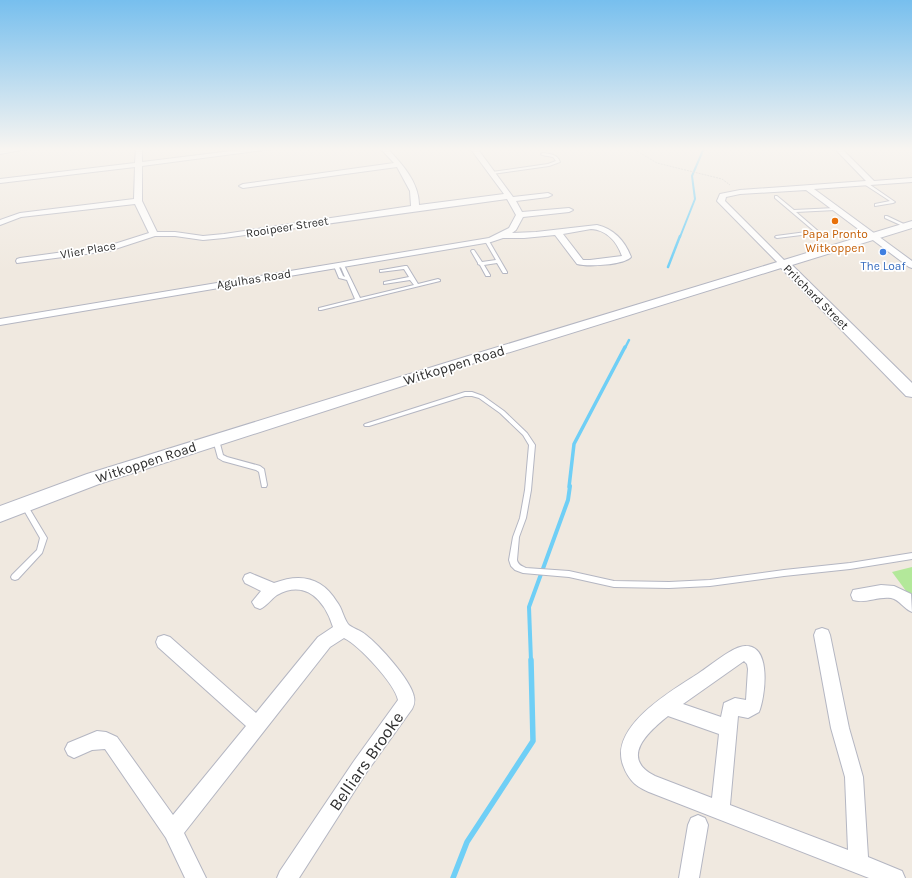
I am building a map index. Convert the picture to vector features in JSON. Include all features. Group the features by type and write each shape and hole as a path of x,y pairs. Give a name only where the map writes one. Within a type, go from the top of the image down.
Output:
{"main road":[{"name":"Witkoppen Road","path":"0,514 86,482 216,440 701,288 909,225"},
{"name":"Pritchard Street","path":"784,264 912,392"}],"street":[{"path":"139,189 138,201 154,234"},
{"path":"413,189 416,196 415,208"},
{"path":"504,189 520,215"},
{"path":"740,192 791,189"},
{"path":"809,189 912,265"},
{"name":"Pritchard Street","path":"740,192 724,196 721,201 784,264"},
{"name":"Rooipeer Street","path":"154,234 175,234 203,238 218,237 415,208 510,197 548,195"},
{"path":"0,223 8,218 20,215 138,201"},
{"path":"520,215 569,210"},
{"path":"504,234 516,225 520,215"},
{"path":"504,234 518,236 598,227 614,236 627,257 624,260 590,263 580,262 557,232"},
{"name":"Vlier Place","path":"20,261 109,248 154,234"},
{"name":"Agulhas Road","path":"0,322 487,241 504,234"},
{"path":"250,579 273,590"},
{"path":"173,831 324,642 342,630 333,608 324,594 316,587 302,584 290,584 273,590 260,602"},
{"path":"858,595 888,591 896,592 902,595 912,605"},
{"name":"Belliars Brooke","path":"287,878 360,767 406,703 406,698 403,691 376,654 357,637 348,631 342,630"},
{"path":"822,635 840,728 854,777 858,863"},
{"path":"164,642 258,726"},
{"path":"720,811 730,709 732,707 748,709 753,706 757,667 751,654 747,653 741,654 666,707 645,724 632,740 629,750 630,761 634,771 641,778 656,786 720,811 858,863 895,878"},
{"path":"666,707 727,728"},
{"path":"74,749 100,740 106,740 111,743 173,831 196,878"},
{"path":"689,878 698,824"}],"lane":[{"path":"876,189 893,202 876,205"},
{"path":"776,197 817,232 777,237"},
{"path":"793,211 835,208"},
{"path":"886,217 909,225"},
{"path":"487,241 505,272"},
{"path":"473,251 488,275"},
{"path":"480,264 499,261"},
{"path":"339,266 341,277 348,279 358,300"},
{"path":"382,271 403,267 406,268 416,285"},
{"path":"386,283 412,278"},
{"path":"321,309 438,280"},
{"path":"367,425 465,394 472,394 481,398 511,419 525,434 532,445 528,490 523,518 516,537 513,560 514,564 518,568 526,571 569,574 614,584 669,585 710,583 850,566 912,556"},
{"path":"216,440 220,456 225,459 258,468 262,471 264,485"},
{"path":"15,577 40,551 44,538 24,505"}],"path":[{"path":"736,189 740,192"}],"green space":[{"path":"912,567 912,599 892,572"}],"waterway":[{"path":"680,237 695,199 694,189"},
{"path":"668,267 680,236"},
{"path":"625,348 629,340"},
{"path":"569,487 574,444 625,347"},
{"path":"531,661 529,607 568,500 570,486"},
{"path":"453,878 467,842 533,741 531,660"}],"place":[{"name":"Papa Pronto Witkoppen","path":"835,221"},
{"name":"The Loaf","path":"883,252"}]}
